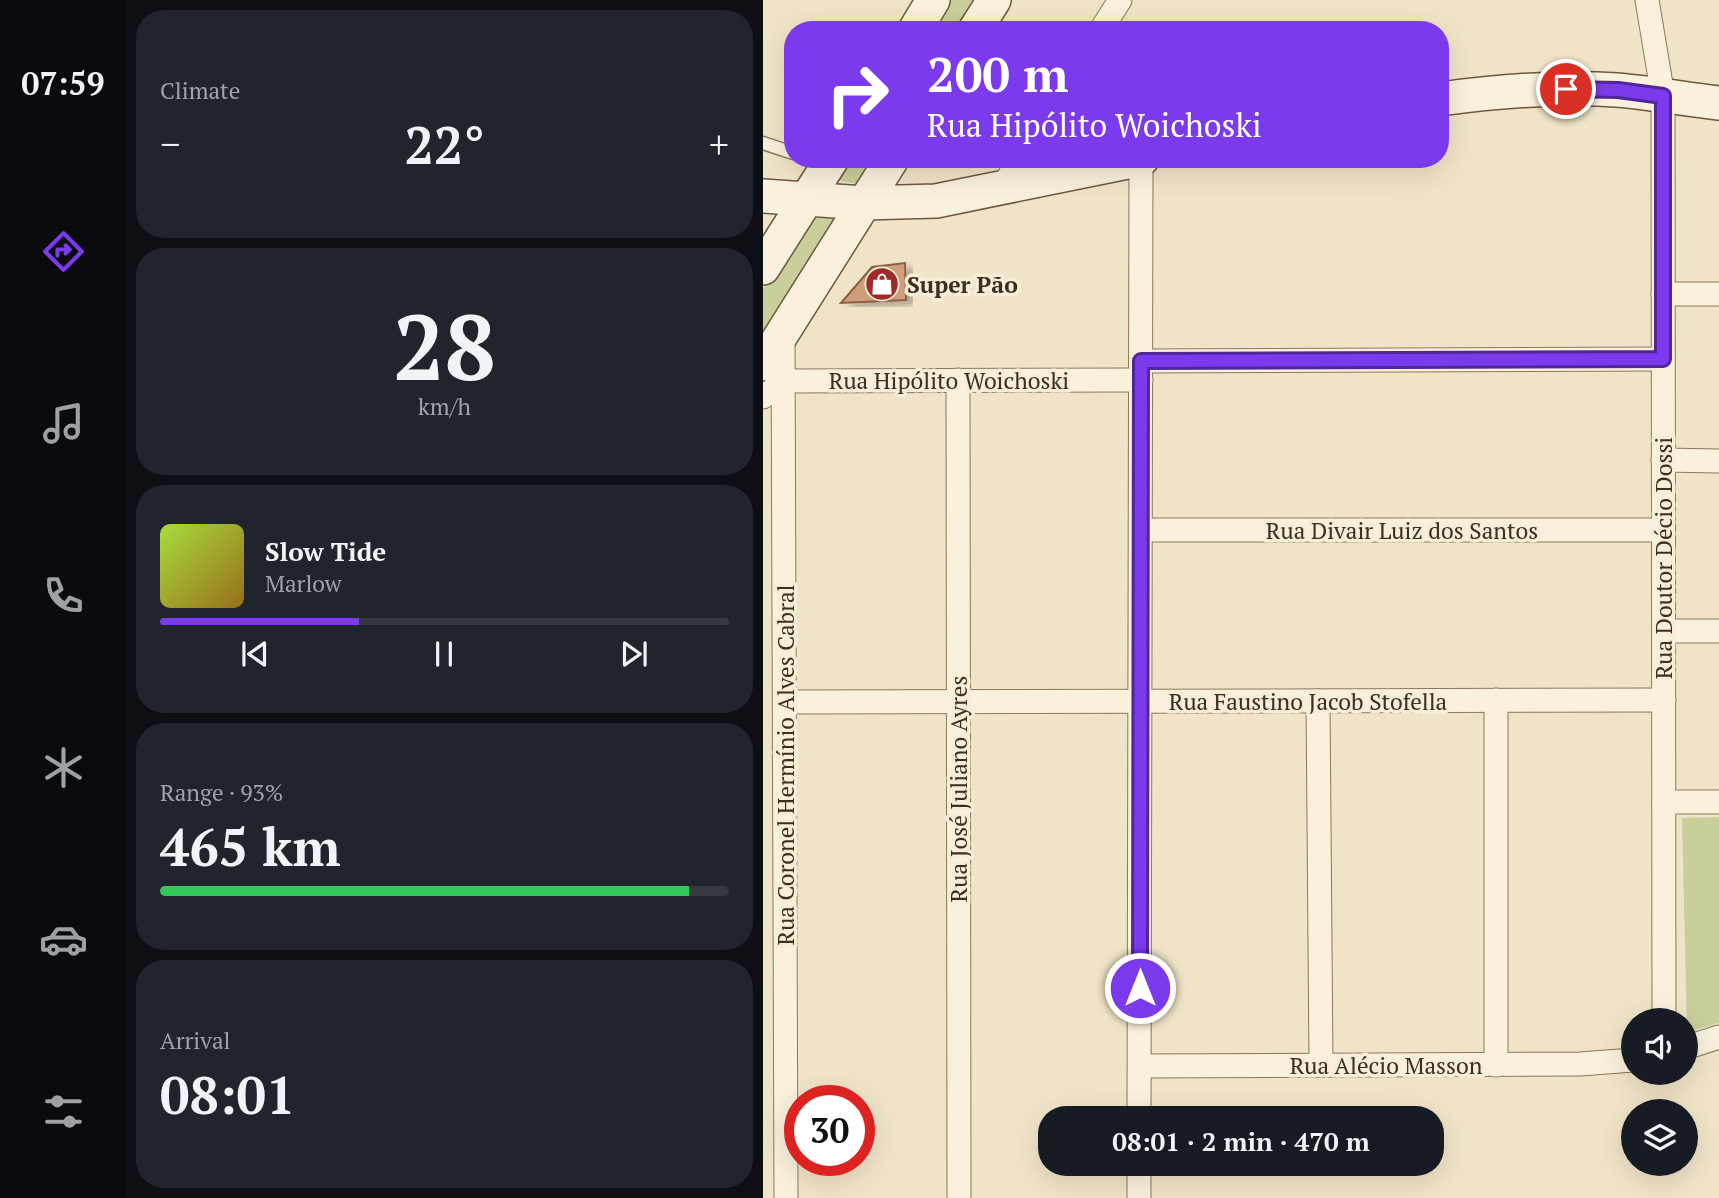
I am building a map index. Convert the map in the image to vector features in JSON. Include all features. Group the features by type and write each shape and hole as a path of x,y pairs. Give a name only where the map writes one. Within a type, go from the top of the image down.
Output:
{"main road":[{"path":"920,21 933,0"},
{"path":"981,21 994,0"},
{"path":"1449,98 1547,89 1618,90 1719,103"},
{"path":"763,268 823,168"},
{"path":"773,373 783,332 886,168"},
{"path":"763,196 865,203 936,201 1100,168"}],"street":[{"path":"1107,21 1120,0"},
{"name":"Rua Doutor Décio Dossi","path":"1647,0 1663,96 1664,1008"},
{"path":"1001,189 1014,168"},
{"path":"1139,1106 1142,168"},
{"path":"1663,294 1719,294"},
{"name":"Rua Hipólito Woichoski","path":"773,373 958,380 1141,370 1663,359"},
{"path":"763,397 773,373"},
{"name":"Rua Coronel Hermínio Alves Cabral","path":"773,373 785,702 786,1198"},
{"name":"Rua José Juliano Ayres","path":"958,380 959,1198"},
{"path":"1663,460 1719,461"},
{"name":"Rua Divair Luiz dos Santos","path":"1141,530 1663,530"},
{"path":"1664,631 1719,631"},
{"name":"Rua Faustino Jacob Stofella","path":"785,702 1664,700"},
{"path":"1318,701 1321,1065"},
{"path":"1496,701 1496,1065"},
{"path":"1664,802 1719,802"},
{"path":"1698,1044 1719,1037"},
{"name":"Rua Alécio Masson","path":"1140,1066 1496,1065 1621,1061"},
{"path":"1139,1176 1139,1198"}],"lane":[{"path":"763,143 784,150"}],"green space":[{"path":"946,0 976,0 963,21 933,21"},
{"path":"839,168 872,168 862,185 832,179"},
{"path":"844,217 763,347 763,289 808,218"},
{"path":"1719,817 1719,1023 1698,1029 1698,1008 1686,1008 1682,818"}],"building":[{"name":"Super Pão","path":"905,263 906,300 841,303 872,267"}],"place":[{"name":"Super Pão","path":"882,284"}],"route":[{"path":"1140,988 1141,361 1663,359 1663,96 1618,90 1566,89"}]}
